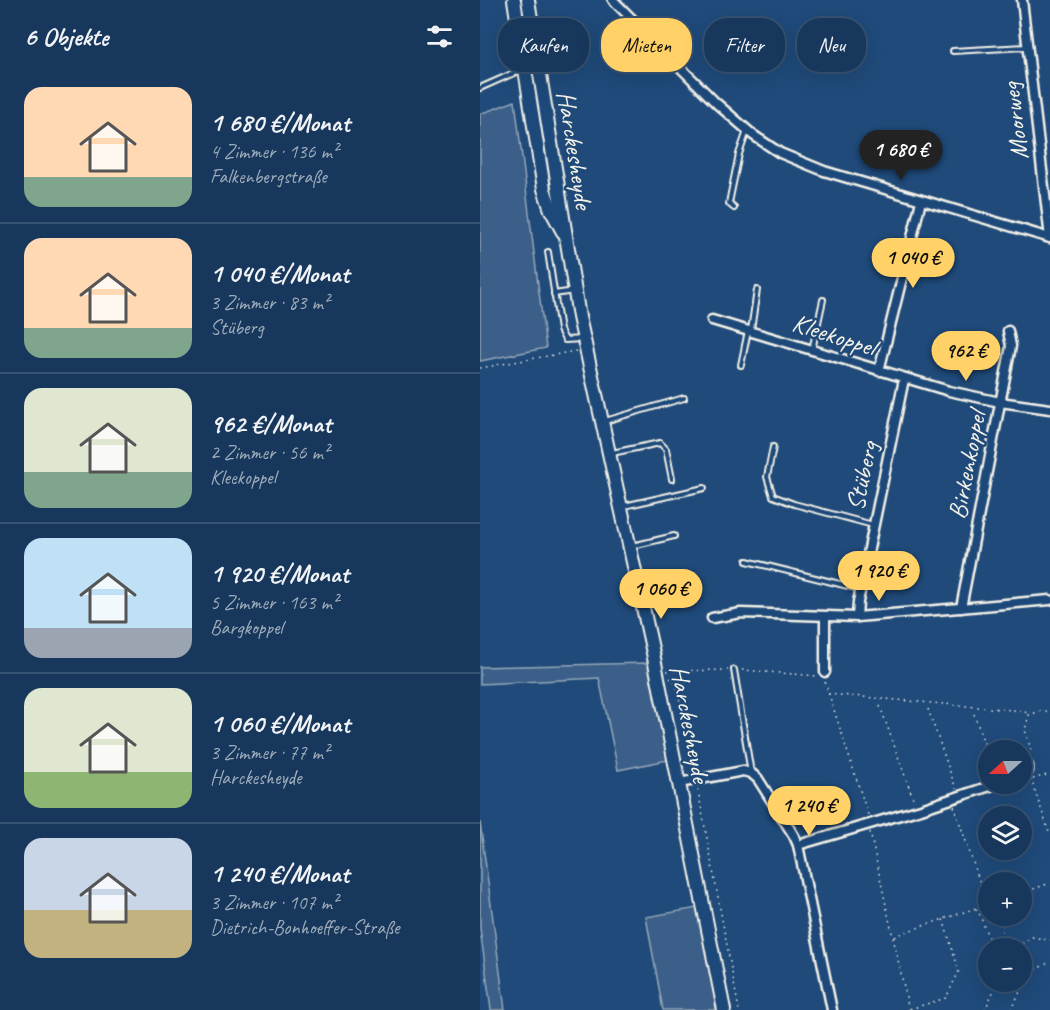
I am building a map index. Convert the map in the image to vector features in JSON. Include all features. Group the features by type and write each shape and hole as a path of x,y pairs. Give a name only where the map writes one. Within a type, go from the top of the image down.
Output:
{"main road":[{"name":"Harckesheyde","path":"514,0 517,18"},
{"name":"Harckesheyde","path":"528,0 584,344 679,783 724,1010"},
{"name":"Harckesheyde","path":"525,72 546,200 565,236"}],"street":[{"path":"613,0 690,79 748,130 780,153 921,201 1050,238"},
{"name":"Moorweg","path":"1022,0 1050,238"},
{"path":"879,371 921,201"},
{"name":"Kleekoppel","path":"712,320 949,391 1000,402 1050,409"},
{"name":"Birkenkoppel","path":"961,608 1011,346 1008,331"},
{"name":"Stüberg","path":"857,617 904,379"},
{"path":"712,618 741,613 857,617 1050,600"},
{"path":"825,617 825,672"},
{"path":"679,783 743,771 751,772 758,779 798,845 832,1010"},
{"path":"798,845 978,790"}],"lane":[{"path":"953,51 1027,47"},
{"path":"480,88 518,72"},
{"path":"734,208 729,204 730,198 748,130"},
{"path":"548,252 560,330 565,340 584,344"},
{"path":"741,365 757,290"},
{"path":"554,294 574,291"},
{"path":"812,350 823,300"},
{"path":"601,422 684,398"},
{"path":"608,453 660,443 666,448 672,479"},
{"path":"773,447 767,477 773,496 794,504 874,525"},
{"path":"620,507 704,489"},
{"path":"629,547 674,536"},
{"path":"747,561 861,589"},
{"path":"734,670 751,772"}],"path":[{"path":"480,368 567,353 584,344"},
{"path":"663,670 734,670 825,676 828,694 870,824 909,1010 946,998 959,971 943,919"},
{"path":"828,694 1024,711 1029,715"},
{"path":"880,705 917,810"},
{"path":"928,709 978,875"},
{"path":"1029,715 1040,711 1050,713"},
{"path":"974,714 983,740"},
{"path":"1028,740 1025,730 1029,715"},
{"path":"1032,776 1050,774"},
{"path":"696,780 739,1010"},
{"path":"1032,792 1050,835"},
{"path":"1032,889 1050,883"},
{"path":"894,938 978,908"},
{"path":"975,909 980,915 988,938"},
{"path":"1002,938 1003,926"},
{"path":"1031,938 1050,940"},
{"path":"1011,1010 1033,970 1050,962"},
{"path":"985,1010 993,992"}],"shaded area":[{"path":"517,0 524,0 527,18 520,18"},
{"path":"529,72 536,72 542,109 535,111"},
{"path":"515,101 546,348 480,361 480,114"},
{"path":"543,116 554,203 549,198 536,118"},
{"path":"648,663 668,760 618,770 599,678 480,684 480,667"},
{"path":"480,822 505,1010 491,1010 480,928"},
{"path":"697,908 717,1010 663,1010 646,917"}]}
